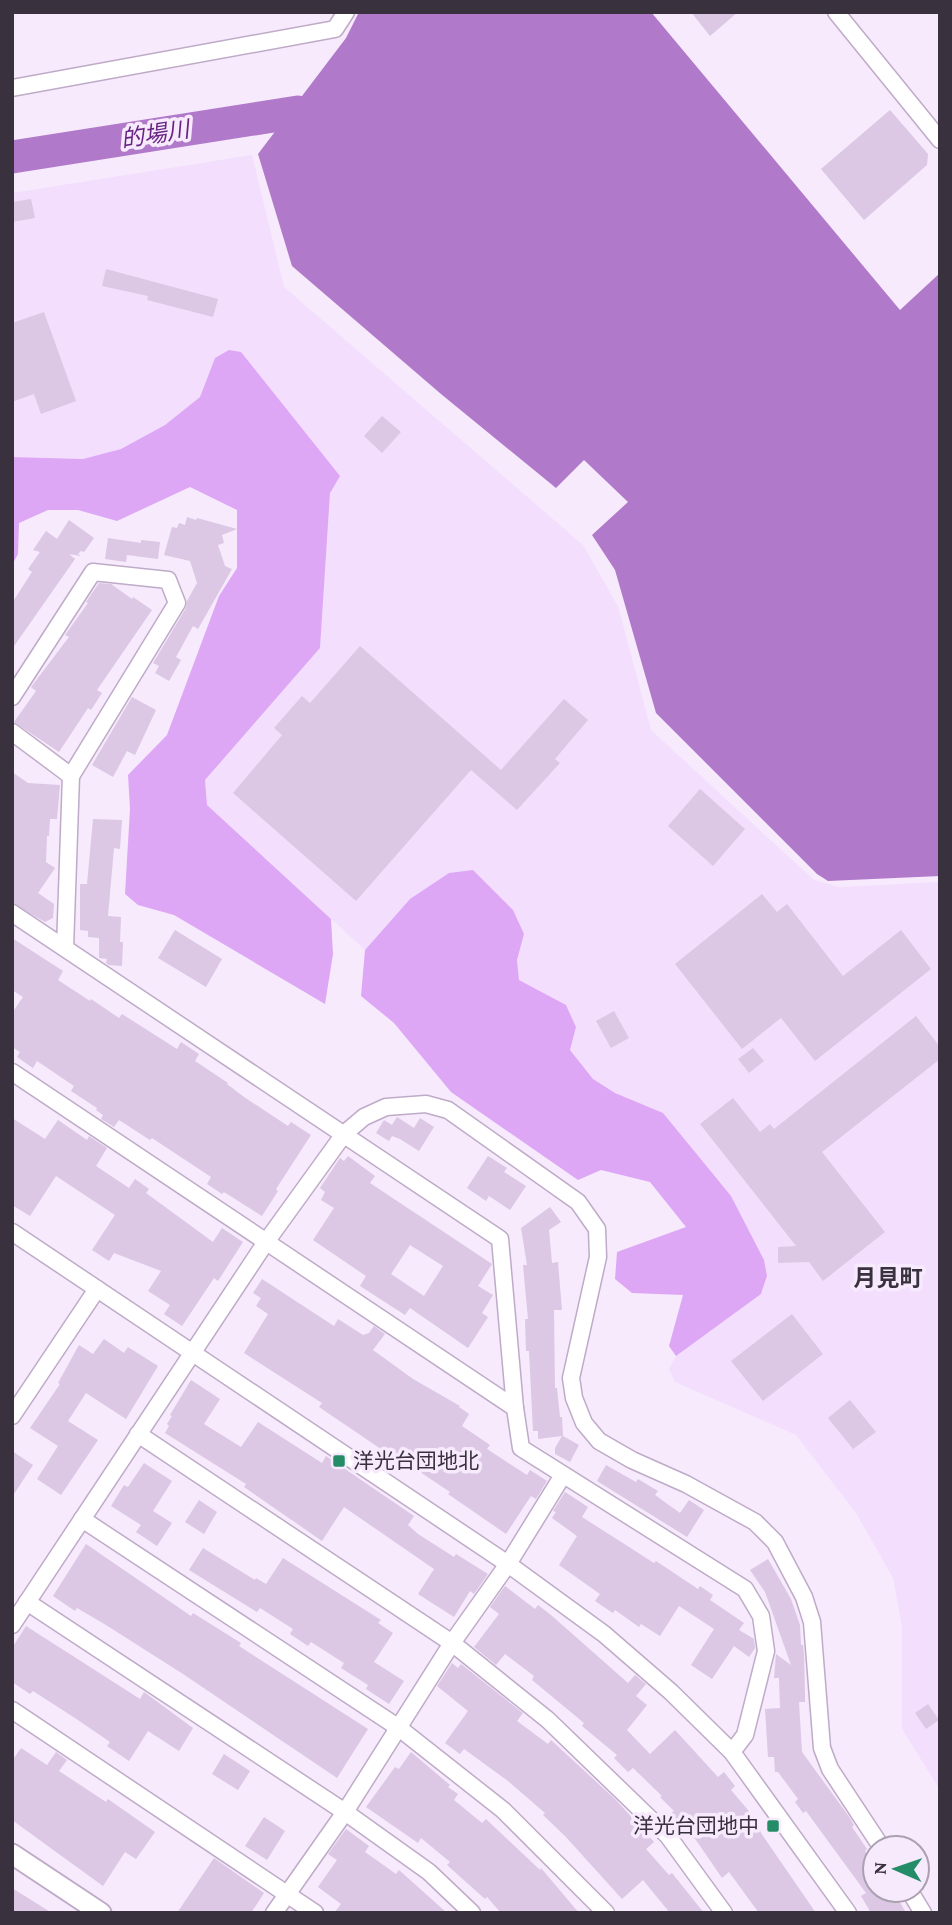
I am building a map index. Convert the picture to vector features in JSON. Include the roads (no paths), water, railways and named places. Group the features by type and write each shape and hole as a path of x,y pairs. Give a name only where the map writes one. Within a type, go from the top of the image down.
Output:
{"street":[{"path":"12,88 335,29 346,12"},
{"path":"836,12 940,140"},
{"path":"12,696 93,572 168,580 177,603 71,776 65,948"},
{"path":"12,732 71,776"},
{"path":"12,914 500,1239 521,1448 745,1589 761,1616 766,1651 745,1735 732,1752"},
{"path":"12,1072 515,1408"},
{"path":"12,1625 266,1242 344,1134 364,1117 386,1107 426,1104 448,1111 578,1202 597,1229 598,1256 571,1378 574,1398 584,1423 599,1441 755,1522 775,1542 804,1597 813,1622 822,1748 830,1769 872,1834"},
{"path":"12,1232 508,1564 604,1634 671,1692 732,1752 848,1913"},
{"path":"12,1416 19,1393 97,1289"},
{"path":"138,1434 452,1643 548,1720 668,1836 724,1913"},
{"path":"274,1913 345,1812 452,1643 508,1564 563,1475"},
{"path":"82,1519 399,1728 503,1810 606,1913"},
{"path":"27,1602 345,1812 429,1872 472,1913"},
{"path":"12,1710 315,1913"},
{"path":"12,1854 101,1913"}],"waterway":[{"name":"的場川","path":"12,157 298,112"}],"place":[{"name":"洋光台団地北","path":"339,1461"},
{"name":"洋光台団地中","path":"773,1826"}],"district":[{"name":"月見町","path":"888,1278"}]}
